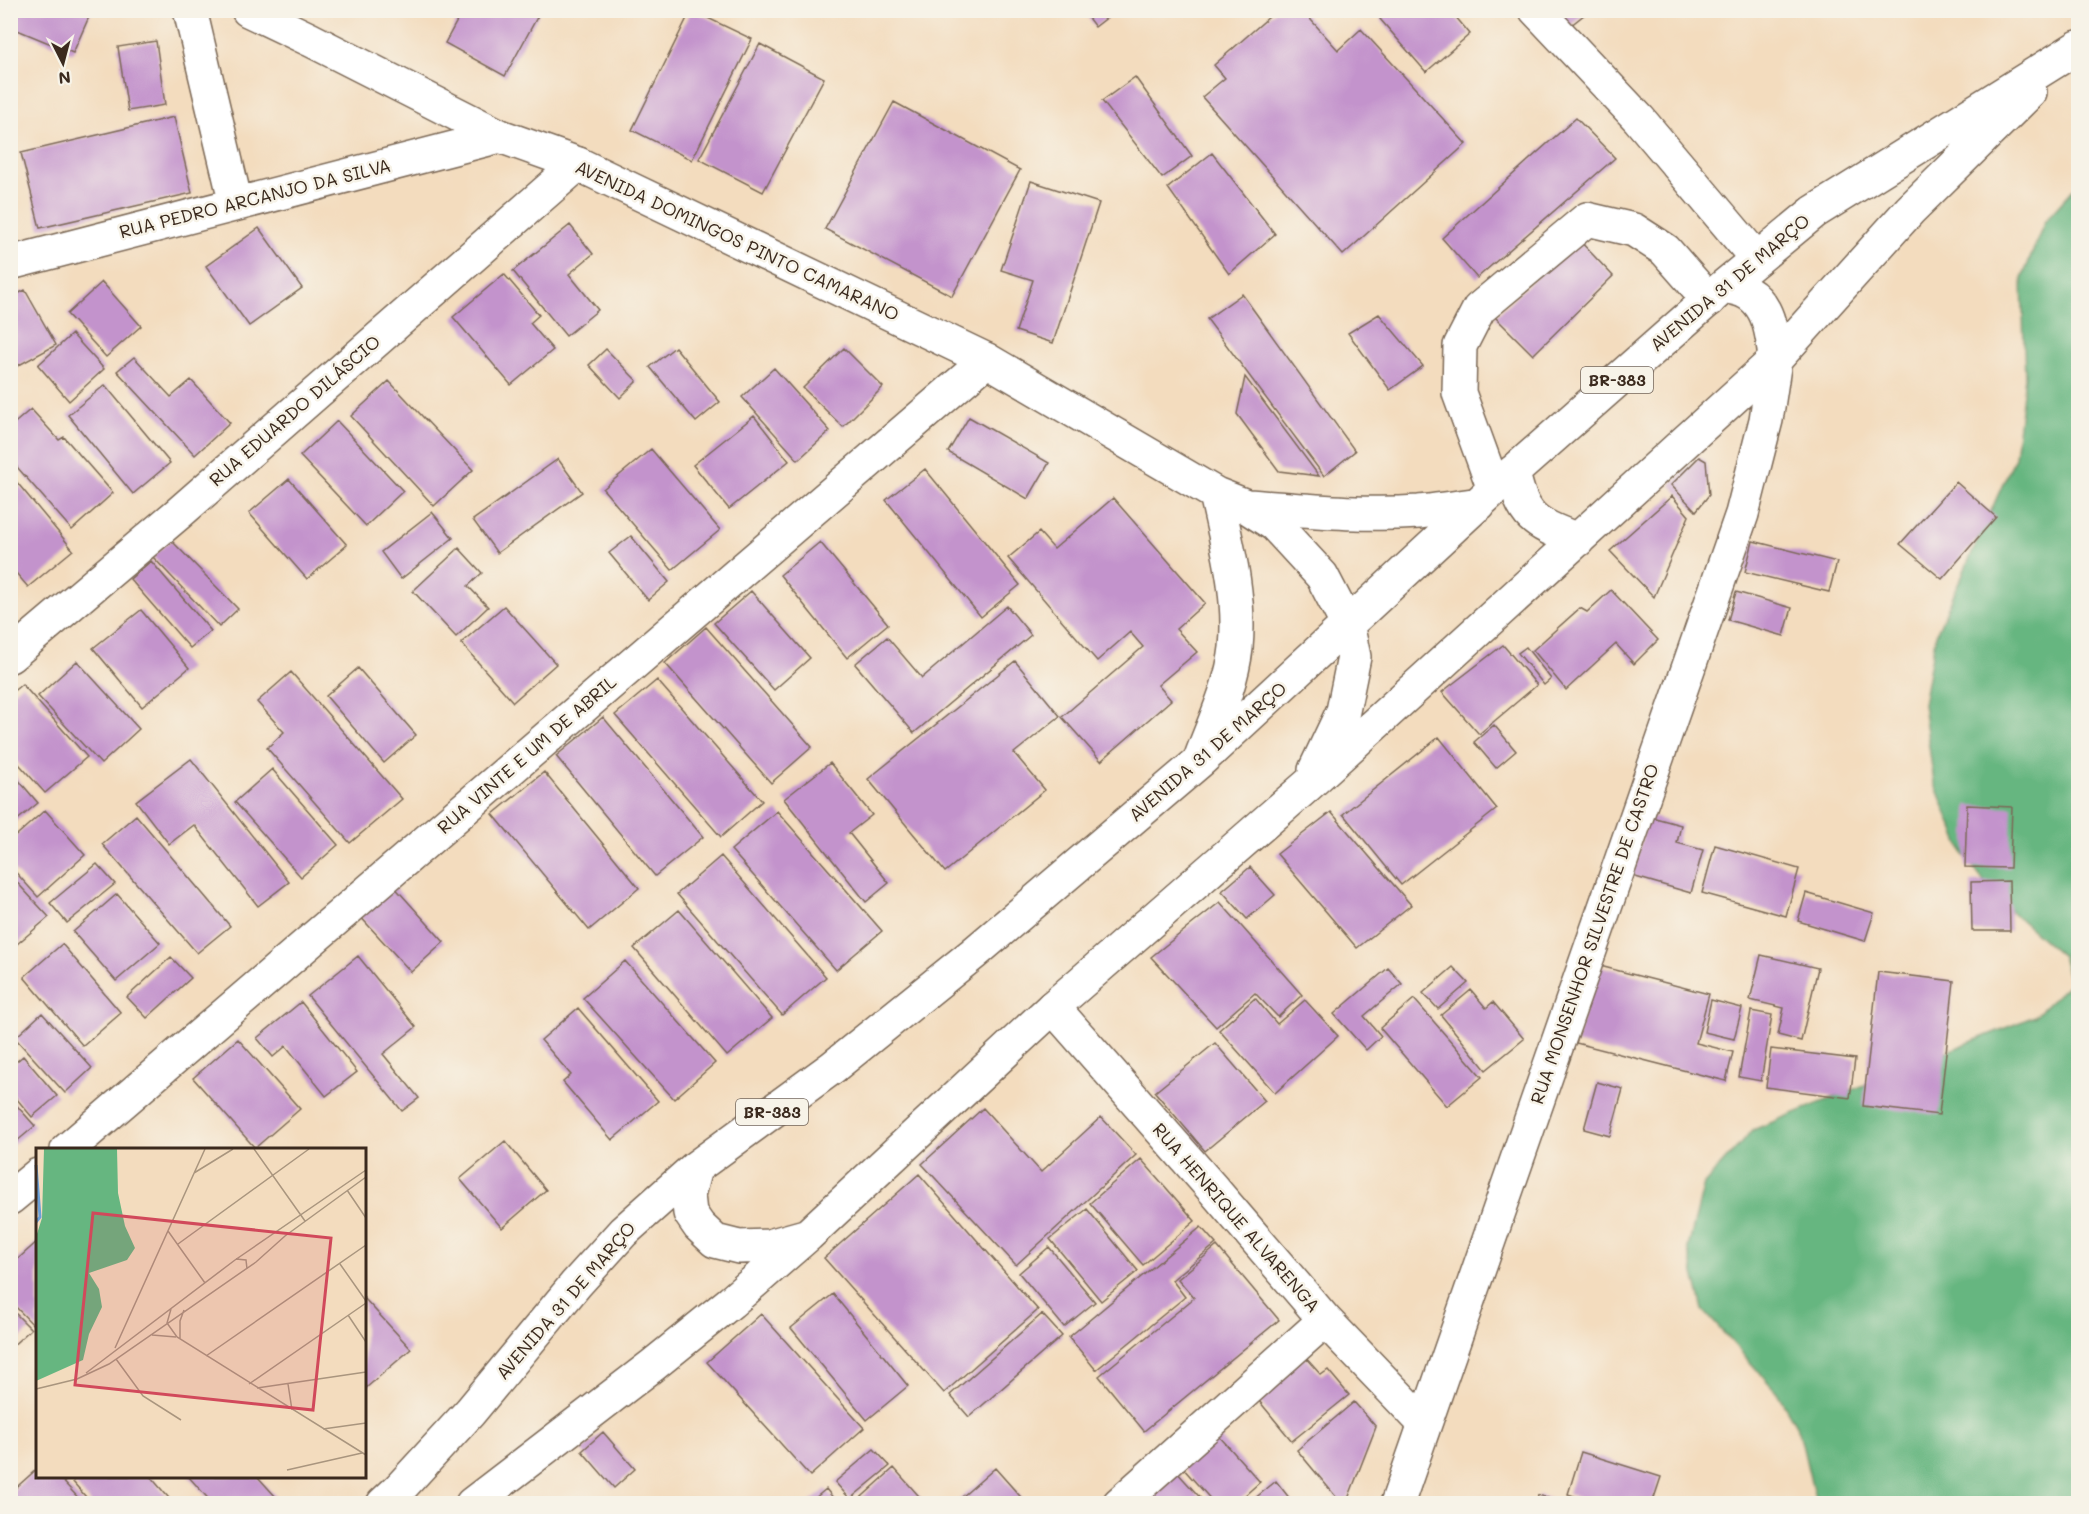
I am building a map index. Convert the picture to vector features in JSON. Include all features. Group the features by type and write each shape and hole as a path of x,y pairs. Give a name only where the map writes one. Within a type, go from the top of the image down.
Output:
{"main road":[{"path":"190,10 236,204"},
{"name":"AVENIDA DOMINGOS PINTO CAMARANO","path":"248,10 500,136 578,164 987,360 1275,525 1322,576 1347,624 1354,657 1343,711 1308,785"},
{"path":"1536,10 1639,119 1757,259"},
{"name":"AVENIDA 31 DE MARÇO","path":"383,1503 399,1489 470,1412 576,1284 623,1233 695,1168 833,1067 964,962 1200,761 1495,488 1716,293 1814,212 2076,48"},
{"name":"AVENIDA 31 DE MARÇO","path":"472,1503 653,1365 808,1236 1053,1007 1308,785 1775,360 1910,210 2076,48"},
{"name":"RUA PEDRO ARCANJO DA SILVA","path":"10,263 500,136"},
{"name":"RUA EDUARDO DILÁSCIO","path":"10,656 179,513 578,164"},
{"path":"1495,488 1459,393 1460,346 1479,309 1587,219 1634,231 1665,250 1716,293"},
{"name":"RUA MONSENHOR SILVESTRE DE CASTRO","path":"1398,1503 1742,514 1766,420 1775,360 1773,331 1760,303 1737,287 1716,293"},
{"name":"RUA VINTE E UM DE ABRIL","path":"68,1148 987,360"},
{"path":"1200,761 1228,685 1236,649 1237,604 1230,556 1230,499 1336,513 1419,512 1495,488 1518,497 1531,516 1550,528 1578,540"},
{"name":"RUA HENRIQUE ALVARENGA","path":"1053,1007 1324,1320 1424,1423"},
{"path":"695,1168 688,1195 690,1213 699,1226 715,1241 739,1246 769,1246 808,1236"},
{"path":"10,1198 36,1177"},
{"path":"1119,1503 1324,1320"}],"green space":[{"path":"2078,184 2078,1503 1816,1503 1799,1431 1777,1392 1703,1310 1688,1248 1704,1184 1753,1130 2035,1016 2070,983 2062,956 1996,898 1964,855 1934,782 1923,704 1936,634 2015,457 2025,377 2022,279 2045,221"}],"building":[{"path":"10,10 92,10 73,53 10,27"},
{"path":"463,10 541,10 505,76 445,43"},
{"path":"691,10 752,39 692,160 632,130"},
{"path":"1082,10 1117,10 1095,27"},
{"path":"1277,10 1302,10 1338,50 1361,29 1466,144 1343,255 1202,97 1225,78 1214,65"},
{"path":"1391,10 1450,10 1470,34 1426,72 1380,19"},
{"path":"1549,10 1590,10 1565,30"},
{"path":"156,41 165,105 128,111 118,47"},
{"path":"760,44 824,78 763,192 699,159"},
{"path":"1135,77 1192,156 1162,178 1102,101"},
{"path":"894,102 1020,170 952,296 825,229"},
{"path":"174,117 192,193 40,228 21,153"},
{"path":"1576,118 1615,158 1477,278 1442,238"},
{"path":"1212,153 1275,234 1229,274 1168,188"},
{"path":"1031,181 1099,203 1053,343 1016,331 1033,280 1001,270"},
{"path":"570,225 593,254 569,274 598,310 566,336 513,271"},
{"path":"259,228 302,288 249,326 206,266"},
{"path":"1577,238 1613,276 1533,355 1495,317"},
{"path":"504,274 539,315 530,323 553,350 511,385 453,317"},
{"path":"102,282 141,326 106,357 67,314"},
{"path":"25,290 56,345 10,370 10,298"},
{"path":"1242,294 1355,451 1324,476 1207,319"},
{"path":"1379,314 1423,366 1390,390 1348,333"},
{"path":"72,334 104,369 69,401 38,365"},
{"path":"675,347 720,402 696,422 650,367"},
{"path":"844,348 883,387 843,427 803,388"},
{"path":"606,349 637,381 620,398 589,365"},
{"path":"134,357 171,397 191,380 230,423 195,455 117,371"},
{"path":"774,368 830,431 798,460 742,397"},
{"path":"1245,377 1319,476 1279,471 1237,414"},
{"path":"389,381 473,470 434,506 351,416"},
{"path":"105,385 170,463 133,494 68,415"},
{"path":"31,409 59,440 64,437 113,493 72,530 10,459 10,427"},
{"path":"754,416 789,461 729,509 693,465"},
{"path":"969,417 1049,463 1028,499 948,452"},
{"path":"337,421 403,491 366,526 300,456"},
{"path":"651,449 720,530 672,570 603,489"},
{"path":"1699,457 1706,461 1709,495 1696,511 1671,485"},
{"path":"558,459 582,492 497,553 473,520"},
{"path":"925,469 1020,585 981,617 886,500"},
{"path":"10,474 73,550 28,587 10,566"},
{"path":"289,479 347,545 307,579 249,513"},
{"path":"1956,482 1996,517 1942,579 1900,544"},
{"path":"1672,496 1689,516 1654,597 1610,551"},
{"path":"1113,498 1205,603 1176,629 1197,652 1158,685 1171,700 1101,761 1062,717 1143,647 1130,632 1097,661 1008,558 1039,532 1054,549"},
{"path":"432,512 453,538 401,579 381,552"},
{"path":"631,536 669,582 648,600 609,553"},
{"path":"171,540 238,609 219,627 153,557"},
{"path":"1753,541 1837,562 1829,592 1745,572"},
{"path":"820,542 888,624 847,658 780,575"},
{"path":"459,548 482,573 468,586 488,607 456,637 413,591"},
{"path":"151,561 211,631 190,648 130,579"},
{"path":"1611,590 1658,640 1634,664 1616,644 1566,690 1533,650 1580,608 1587,612"},
{"path":"751,591 810,658 774,690 714,623"},
{"path":"1736,592 1792,608 1784,636 1728,620"},
{"path":"504,606 556,664 513,702 461,643"},
{"path":"1007,606 1031,635 914,733 855,664 887,637 922,678"},
{"path":"141,610 189,668 142,707 93,648"},
{"path":"706,627 812,747 771,783 665,663"},
{"path":"1503,645 1537,685 1479,734 1442,692"},
{"path":"1526,647 1551,679 1544,685 1518,653"},
{"path":"77,661 139,729 101,764 38,696"},
{"path":"1015,661 1060,716 1014,753 1045,790 945,872 868,779"},
{"path":"358,668 416,735 384,763 326,696"},
{"path":"291,672 402,799 350,843 267,748 284,732 257,702"},
{"path":"657,680 762,801 721,837 615,715"},
{"path":"22,684 87,757 45,793 10,754 10,694"},
{"path":"603,717 703,837 655,876 556,756"},
{"path":"1494,725 1516,751 1496,768 1474,742"},
{"path":"1439,737 1497,809 1401,885 1343,814"},
{"path":"191,759 289,882 258,906 194,825 169,844 136,801"},
{"path":"830,763 872,815 849,833 889,883 866,902 784,799"},
{"path":"272,769 338,845 301,877 235,802"},
{"path":"10,770 38,803 10,826"},
{"path":"544,772 639,888 589,930 493,814"},
{"path":"1967,805 2012,807 2010,868 1965,867"},
{"path":"45,810 85,855 38,897 10,866 10,841"},
{"path":"777,811 882,931 836,970 731,850"},
{"path":"1331,812 1411,905 1357,948 1277,854"},
{"path":"136,815 230,926 197,953 102,844"},
{"path":"1648,816 1681,825 1677,843 1703,850 1691,893 1632,876"},
{"path":"1715,845 1799,869 1786,916 1702,893"},
{"path":"721,856 826,977 782,1015 677,894"},
{"path":"97,864 115,884 67,923 50,903"},
{"path":"1250,867 1275,895 1247,919 1222,891"},
{"path":"10,875 49,917 10,950"},
{"path":"2009,881 2010,931 1972,931 1971,882"},
{"path":"391,883 444,942 411,972 357,913"},
{"path":"1806,893 1874,913 1865,941 1798,921"},
{"path":"117,894 160,943 116,981 73,932"},
{"path":"1220,902 1302,995 1278,1017 1255,993 1216,1027 1151,957"},
{"path":"679,910 772,1018 727,1056 634,948"},
{"path":"62,944 121,1013 83,1046 24,977"},
{"path":"1761,955 1818,968 1801,1041 1778,1035 1784,1008 1750,1000"},
{"path":"358,956 416,1027 383,1054 419,1098 402,1111 308,996"},
{"path":"171,957 191,978 147,1018 127,997"},
{"path":"625,961 715,1063 674,1099 583,998"},
{"path":"1596,965 1709,994 1696,1043 1733,1052 1726,1081 1576,1043"},
{"path":"1453,967 1468,983 1438,1009 1423,993"},
{"path":"1388,968 1402,984 1364,1016 1381,1036 1366,1050 1334,1014"},
{"path":"1878,972 1954,981 1939,1115 1863,1106"},
{"path":"1471,990 1486,1008 1493,1002 1524,1039 1486,1070 1441,1015"},
{"path":"1255,998 1277,1024 1305,1000 1338,1036 1275,1093 1219,1030"},
{"path":"1414,999 1482,1077 1447,1106 1380,1028"},
{"path":"1711,1000 1742,1008 1734,1039 1704,1032"},
{"path":"301,1002 357,1072 326,1096 286,1046 273,1057 257,1038"},
{"path":"578,1008 658,1101 612,1140 563,1082 571,1075 541,1040"},
{"path":"1751,1011 1772,1015 1761,1081 1739,1077"},
{"path":"42,1013 92,1068 65,1093 15,1038"},
{"path":"238,1039 300,1109 255,1148 193,1078"},
{"path":"1215,1043 1265,1101 1205,1151 1155,1092"},
{"path":"1771,1049 1855,1059 1850,1098 1766,1087"},
{"path":"23,1056 57,1096 32,1117 10,1091 10,1067"},
{"path":"1597,1082 1623,1089 1610,1136 1584,1129"},
{"path":"10,1098 35,1126 10,1147"},
{"path":"983,1108 1041,1172 1101,1117 1136,1155 1016,1265 922,1164"},
{"path":"505,1141 546,1190 502,1228 460,1179"},
{"path":"1141,1159 1195,1221 1143,1265 1090,1203"},
{"path":"919,1174 1038,1310 944,1393 824,1258"},
{"path":"1087,1209 1138,1271 1101,1301 1050,1239"},
{"path":"1201,1227 1216,1244 1172,1280 1185,1297 1096,1370 1069,1337"},
{"path":"36,1243 36,1328 10,1301 10,1266"},
{"path":"1217,1246 1279,1320 1144,1431 1099,1376 1194,1298 1178,1279"},
{"path":"1049,1247 1095,1302 1064,1327 1019,1273"},
{"path":"833,1294 908,1386 867,1420 791,1328"},
{"path":"366,1300 411,1349 366,1388"},
{"path":"10,1308 31,1329 10,1348"},
{"path":"761,1314 864,1428 810,1476 707,1362"},
{"path":"1042,1314 1062,1336 969,1417 950,1395"},
{"path":"1304,1356 1321,1375 1328,1370 1349,1395 1292,1441 1255,1396"},
{"path":"1354,1402 1376,1427 1346,1504 1342,1504 1297,1450"},
{"path":"603,1432 635,1469 614,1488 582,1451"},
{"path":"1218,1435 1260,1482 1235,1504 1215,1504 1182,1467"},
{"path":"874,1449 890,1466 850,1499 835,1482"},
{"path":"1581,1452 1661,1477 1652,1504 1597,1504 1568,1494"},
{"path":"894,1468 926,1504 854,1504"},
{"path":"995,1468 1027,1504 954,1504"},
{"path":"36,1470 36,1478 60,1478 84,1504 10,1504 10,1493"},
{"path":"1175,1470 1206,1504 1138,1504"},
{"path":"78,1478 152,1478 174,1504 92,1504 73,1482"},
{"path":"190,1478 259,1478 276,1497 269,1504 213,1504"},
{"path":"1276,1481 1294,1504 1248,1504"},
{"path":"826,1489 838,1504 808,1504"},
{"path":"1538,1495 1565,1503 1565,1504 1536,1504"}]}
